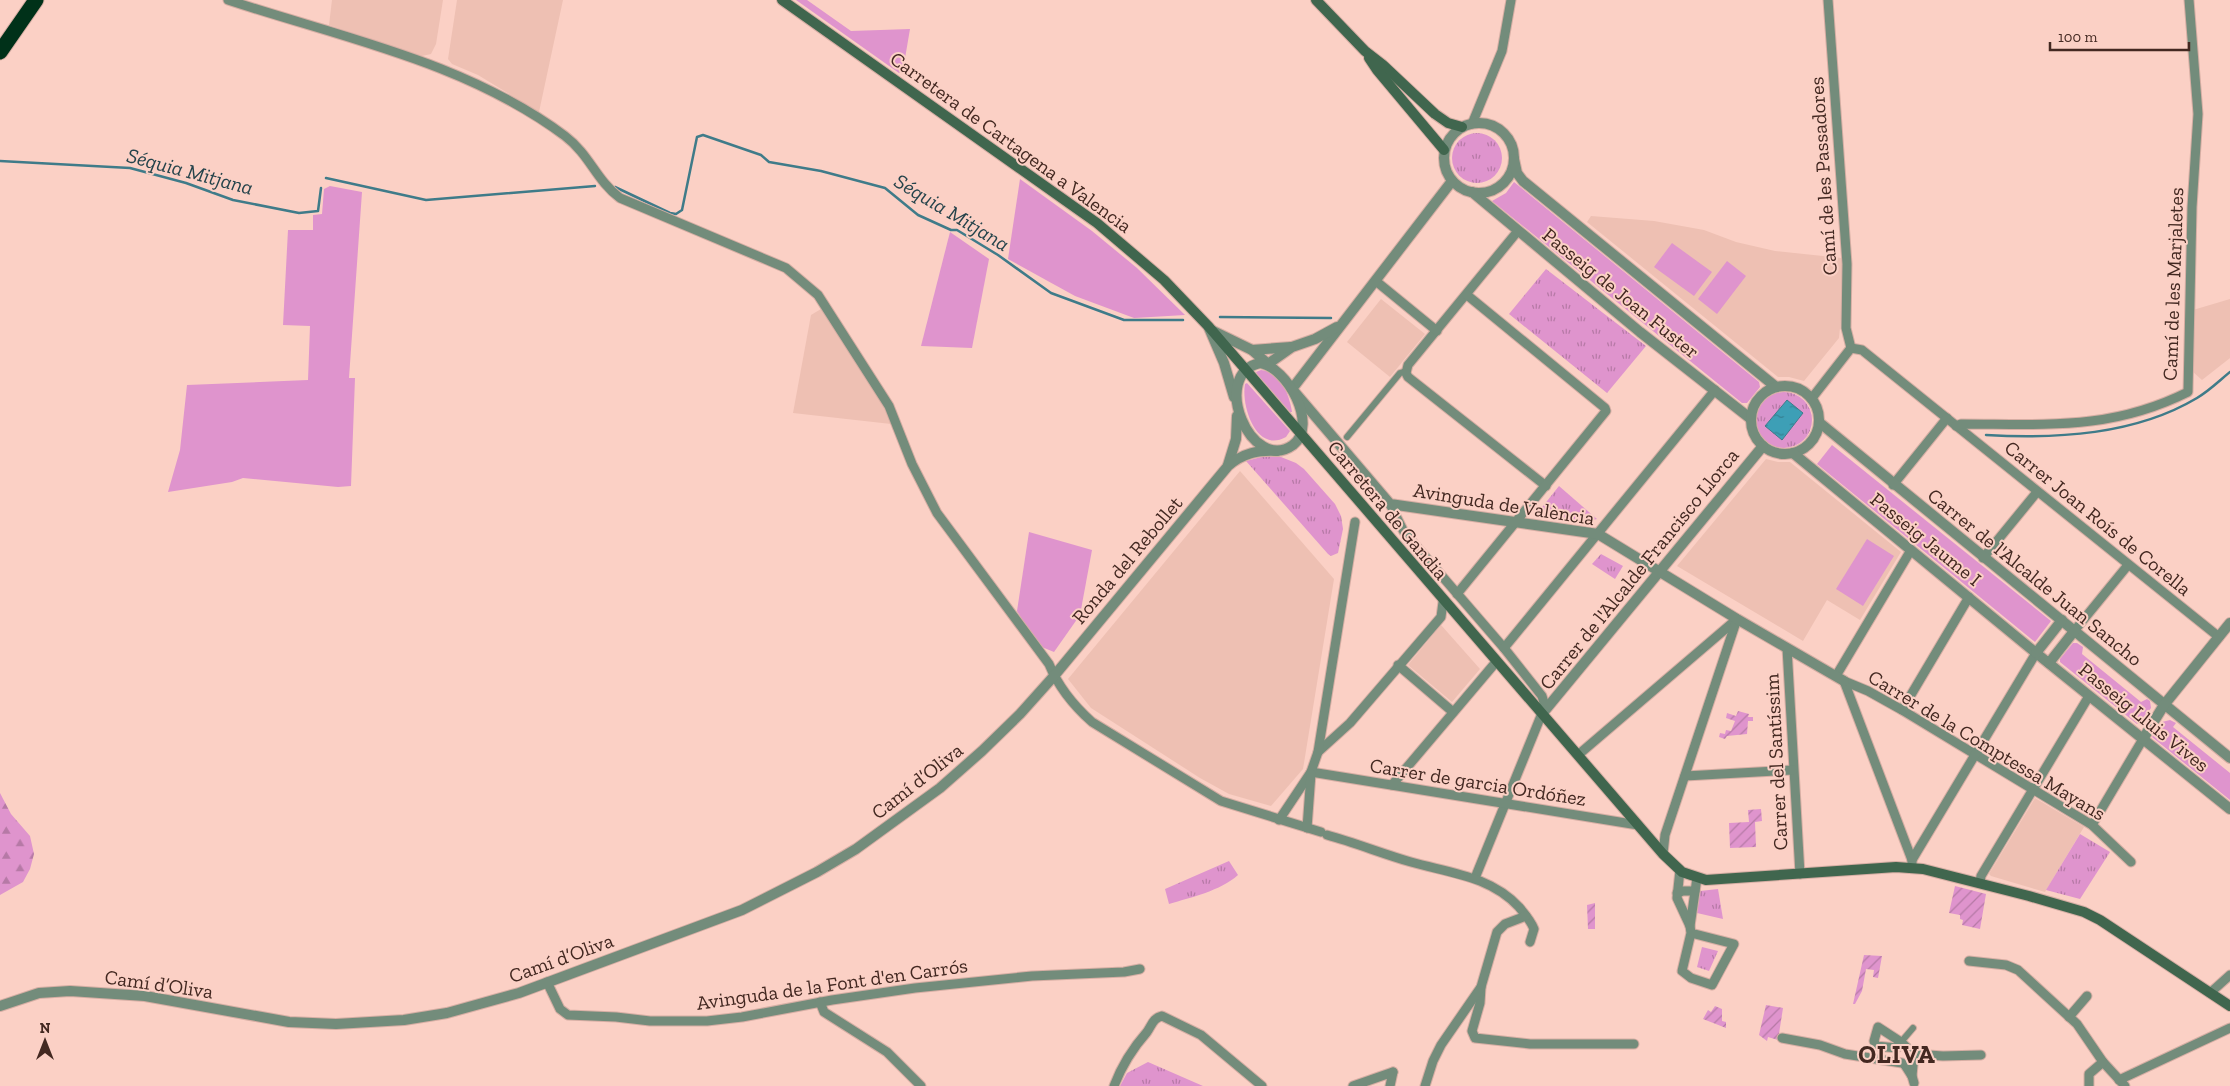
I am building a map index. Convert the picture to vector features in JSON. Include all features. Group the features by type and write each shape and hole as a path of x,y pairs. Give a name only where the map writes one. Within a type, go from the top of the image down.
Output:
{"highway":[{"path":"0,52 36,0"}],"main road":[{"name":"Carretera de Cartagena a Valencia","path":"782,0 1096,223 1164,280 1208,327"},
{"path":"1316,0 1365,51 1383,64 1442,119 1467,125"},
{"path":"1365,51 1377,70 1444,150"},
{"name":"Carretera de Gandia","path":"1208,327 1496,662 1546,708 1578,756 1663,854 1680,870 1697,878"},
{"path":"1697,878 1714,880 1912,864 2052,902 2091,915 2230,1006"}],"street":[{"path":"228,0 333,31 474,82 537,117 565,136 582,150 606,188 620,198 756,253 786,268 818,295 889,406 912,464 937,513 1049,664 1054,676 1075,705 1092,722 1205,793 1239,808 1415,863 1475,878 1504,893 1526,916 1534,929 1530,942"},
{"path":"1467,125 1502,51 1511,0"},
{"name":"Camí de les Passadores","path":"1828,0 1847,264 1846,328 1851,348"},
{"name":"Camí de les Marjaletes","path":"1956,426 1961,424 2026,426 2102,420 2153,408 2188,392 2192,208 2198,114 2189,0"},
{"path":"1488,124 1501,131 1508,139 1514,159 1508,178 1501,186 1482,193 1464,190 1452,181 1446,172 1444,150 1454,133 1467,125 1488,124"},
{"name":"Passeig de Joan Fuster","path":"1514,159 1517,173 1523,181 1776,387"},
{"path":"1208,327 1224,363 1241,419 1249,433 1262,445 1277,451 1292,445 1301,434 1302,417 1292,389 1377,282 1452,181"},
{"name":"Passeig de Joan Fuster","path":"1472,192 1517,232 1751,419"},
{"path":"1517,232 1408,365 1406,371 1408,377 1546,486"},
{"path":"1377,282 1437,331"},
{"path":"1457,594 1606,411 1605,408 1467,294"},
{"path":"1246,371 1256,364 1268,364 1292,347 1330,332 1348,318"},
{"path":"1208,327 1238,345 1252,350 1292,347"},
{"path":"1812,398 1851,348"},
{"name":"Carrer Joan Roís de Corella","path":"1851,348 1862,350 2219,637"},
{"name":"Avinguda de València","path":"1252,350 1284,378 1390,504 1598,534 1840,679"},
{"name":"Ronda del Rebollet","path":"1228,466 1236,439 1237,386 1246,371"},
{"path":"1347,438 1400,373 1406,371"},
{"path":"1776,387 1796,387 1812,398 1817,407 1820,423 1812,441 1804,449 1793,453 1780,454 1763,446 1753,431 1751,419 1754,407 1760,397 1776,387"},
{"path":"1504,648 1715,390"},
{"path":"1893,485 1947,418"},
{"name":"Carrer de l'Alcalde Juan Sancho","path":"1820,423 1893,485 2229,756"},
{"name":"Carrer de l'Alcalde Francisco Llorca","path":"1546,708 1763,446"},
{"name":"Ronda del Rebollet","path":"1054,676 1228,466 1240,457 1256,451 1277,451"},
{"name":"Passeig Jaume I","path":"1793,453 2036,653"},
{"path":"1983,558 2037,492"},
{"name":"Carretera de Gandia","path":"1390,504 1404,532 1504,648 1542,696 1546,708"},
{"path":"1279,820 1311,772 1318,752 1355,522"},
{"path":"1911,550 1840,679 1912,864"},
{"path":"2049,663 2128,565"},
{"path":"1902,710 1969,597"},
{"path":"1318,752 1350,723 1441,617 1443,602"},
{"path":"1578,756 1737,619"},
{"path":"1663,854 1665,835 1737,619"},
{"path":"1912,864 2036,653 2062,620"},
{"path":"2092,825 2164,705 2230,624"},
{"path":"1712,641 1721,644 1727,652"},
{"name":"Carrer del Santíssim","path":"1787,648 1800,874"},
{"name":"Passeig Lluis Vives","path":"2036,653 2230,809"},
{"path":"1392,785 1496,662"},
{"path":"1398,666 1453,712"},
{"name":"Camí d’Oliva","path":"0,1006 39,993 70,991 145,996 289,1022 371,1023 447,1013 519,993 742,910 809,876 856,849 904,816 947,782 1020,714 1054,676"},
{"name":"Carrer de la Comptessa Mayans","path":"1840,679 1868,691 1902,710 2092,825 2131,862"},
{"path":"1980,884 1981,876 2089,696"},
{"path":"1475,878 1546,708"},
{"path":"1685,776 1793,770"},
{"path":"1307,828 1311,772"},
{"name":"Carrer de garcia Ordóñez","path":"1311,772 1638,825"},
{"path":"1680,870 1677,893 1678,902 1691,930 1734,944 1712,985 1692,978 1682,971 1691,930 1697,878"},
{"path":"1677,893 1683,890 1695,891"},
{"path":"1526,916 1505,924 1497,932 1481,987 1480,1004 1472,1031 1475,1038 1536,1044 1634,1044"},
{"path":"1969,961 2011,966 2023,975 2047,999 2069,1016 2103,1062 2122,1083 2230,1028"},
{"name":"Avinguda de la Font d'en Carrós","path":"547,982 560,1009 568,1015 691,1022 742,1017 820,1002 983,981 1140,969"},
{"path":"2210,993 2230,975"},
{"path":"1425,1086 1433,1061 1441,1045 1481,987"},
{"path":"2069,1016 2087,996"},
{"path":"820,1002 824,1012 887,1052 922,1086"},
{"path":"1114,1086 1125,1060 1155,1018 1165,1016 1206,1038 1262,1086"},
{"path":"1913,1028 1900,1042 1914,1054 1943,1056 1981,1055"},
{"path":"1782,1038 1820,1045 1845,1054 1902,1063 1906,1065 1913,1080 1914,1054"},
{"path":"2089,1086 2089,1074 2103,1062"},
{"path":"1353,1086 1393,1072 1390,1086"}],"shaded area":[{"path":"332,0 443,0 436,44 431,54 422,56 329,25"},
{"path":"457,0 563,0 539,112 478,75 452,64 448,59"},
{"path":"1591,216 1654,221 1704,230 1736,242 1775,251 1842,258 1843,298 1839,338 1804,381 1789,377 1778,377 1587,222"},
{"path":"1381,299 1425,334 1390,377 1347,342"},
{"path":"2230,299 2230,358 2202,380 2192,371 2193,310"},
{"path":"821,309 881,401 891,424 793,413 811,315"},
{"path":"1766,459 1790,462 1901,552 1860,620 1827,600 1803,641 1677,566"},
{"path":"1240,471 1334,579 1303,769 1271,806 1229,794 1200,778 1091,708 1068,679"},
{"path":"1441,625 1480,669 1452,702 1408,665"},
{"path":"2035,798 2084,827 2045,892 1989,874"}],"green space":[{"path":"796,0 807,0 851,31 910,29 903,70 899,73"},
{"path":"1472,133 1482,133 1495,140 1502,153 1502,163 1495,176 1482,183 1472,183 1463,179 1456,172 1452,163 1452,153 1456,144 1463,137"},
{"path":"1020,179 1092,231 1137,268 1185,315 1134,318 1075,296 1008,259"},
{"path":"1514,182 1759,382 1760,387 1747,403 1742,403 1492,201 1506,193"},
{"path":"330,186 362,192 349,378 355,378 351,486 338,487 243,478 232,482 168,492 180,450 187,385 308,380 310,326 283,325 288,230 313,230 313,215 322,214 324,189"},
{"path":"950,232 989,259 972,348 921,346"},
{"path":"1672,243 1712,272 1694,296 1654,267"},
{"path":"1727,261 1746,276 1717,314 1698,299"},
{"path":"1546,269 1646,346 1607,393 1509,314"},
{"path":"1261,370 1279,379 1289,398 1292,412 1257,374 1256,372"},
{"path":"1247,383 1290,431 1286,437 1275,441 1266,439 1259,434 1248,415 1244,393 1245,384"},
{"path":"1784,392 1795,394 1804,400 1810,409 1812,420 1810,431 1804,440 1795,446 1784,448 1773,446 1764,440 1758,431 1756,420 1758,409 1764,400 1773,394"},
{"path":"1832,445 2051,621 2035,642 1817,464"},
{"path":"1265,456 1281,457 1296,463 1304,469 1335,504 1341,516 1343,529 1338,553 1331,556 1328,554 1246,461"},
{"path":"1559,486 1597,519 1585,522 1540,516 1539,511"},
{"path":"1029,532 1092,550 1080,615 1054,652 1037,645 1017,611"},
{"path":"1867,539 1894,556 1863,606 1836,589"},
{"path":"1601,554 1623,566 1615,579 1592,564"},
{"path":"2073,643 2083,647 2082,654 2141,702 2147,699 2150,701 2151,708 2139,723 2137,724 2060,662 2060,659"},
{"path":"1738,711 1749,714 1748,717 1753,717 1753,721 1748,721 1747,734 1727,736 1725,739 1719,737 1720,733 1725,734 1726,730 1731,731 1735,721 1726,718 1727,713 1736,716"},
{"path":"2170,720 2176,723 2173,727 2230,773 2230,800 2152,737 2162,722"},
{"path":"0,793 11,814 30,836 34,854 30,869 23,882 0,895"},
{"path":"1761,809 1762,821 1755,822 1756,847 1730,848 1729,823 1749,822 1748,810"},
{"path":"2080,834 2110,852 2080,899 2046,890"},
{"path":"1229,861 1238,875 1231,881 1205,893 1169,904 1165,889"},
{"path":"1955,886 1986,894 1980,929 1962,925 1963,920 1960,919 1960,915 1949,913"},
{"path":"1718,889 1723,919 1697,913 1700,891"},
{"path":"1595,903 1595,929 1588,929 1587,905"},
{"path":"1702,947 1718,951 1709,971 1697,967"},
{"path":"1864,955 1882,956 1878,978 1873,977 1874,970 1866,969 1862,991 1855,1004 1853,1004"},
{"path":"1766,1005 1783,1008 1778,1040 1768,1037 1767,1041 1759,1035"},
{"path":"1715,1006 1722,1009 1722,1021 1726,1022 1726,1028 1703,1019 1708,1010 1711,1012"},
{"path":"1148,1062 1203,1086 1120,1086 1127,1073"}],"water":[{"path":"1787,400 1803,413 1782,440 1765,426"}],"waterway":[{"name":"Séquia Mitjana","path":"615,187 670,213 676,214 682,210 697,137 703,135 761,155 769,162 821,171 885,188 918,215 951,230 957,230 998,255 1051,293 1124,320 1183,320"},
{"name":"Séquia Mitjana","path":"0,161 130,168 186,183 233,200 299,213 318,211 321,188"},
{"name":"Séquia Mitjana","path":"326,178 426,200 595,186"},
{"name":"Séquia Mitjana","path":"1220,317 1331,318"},
{"path":"1986,435 2068,435 2122,427 2148,420 2173,410 2201,395 2230,372"}],"district":[{"name":"OLIVA","path":"1897,1054"}]}
